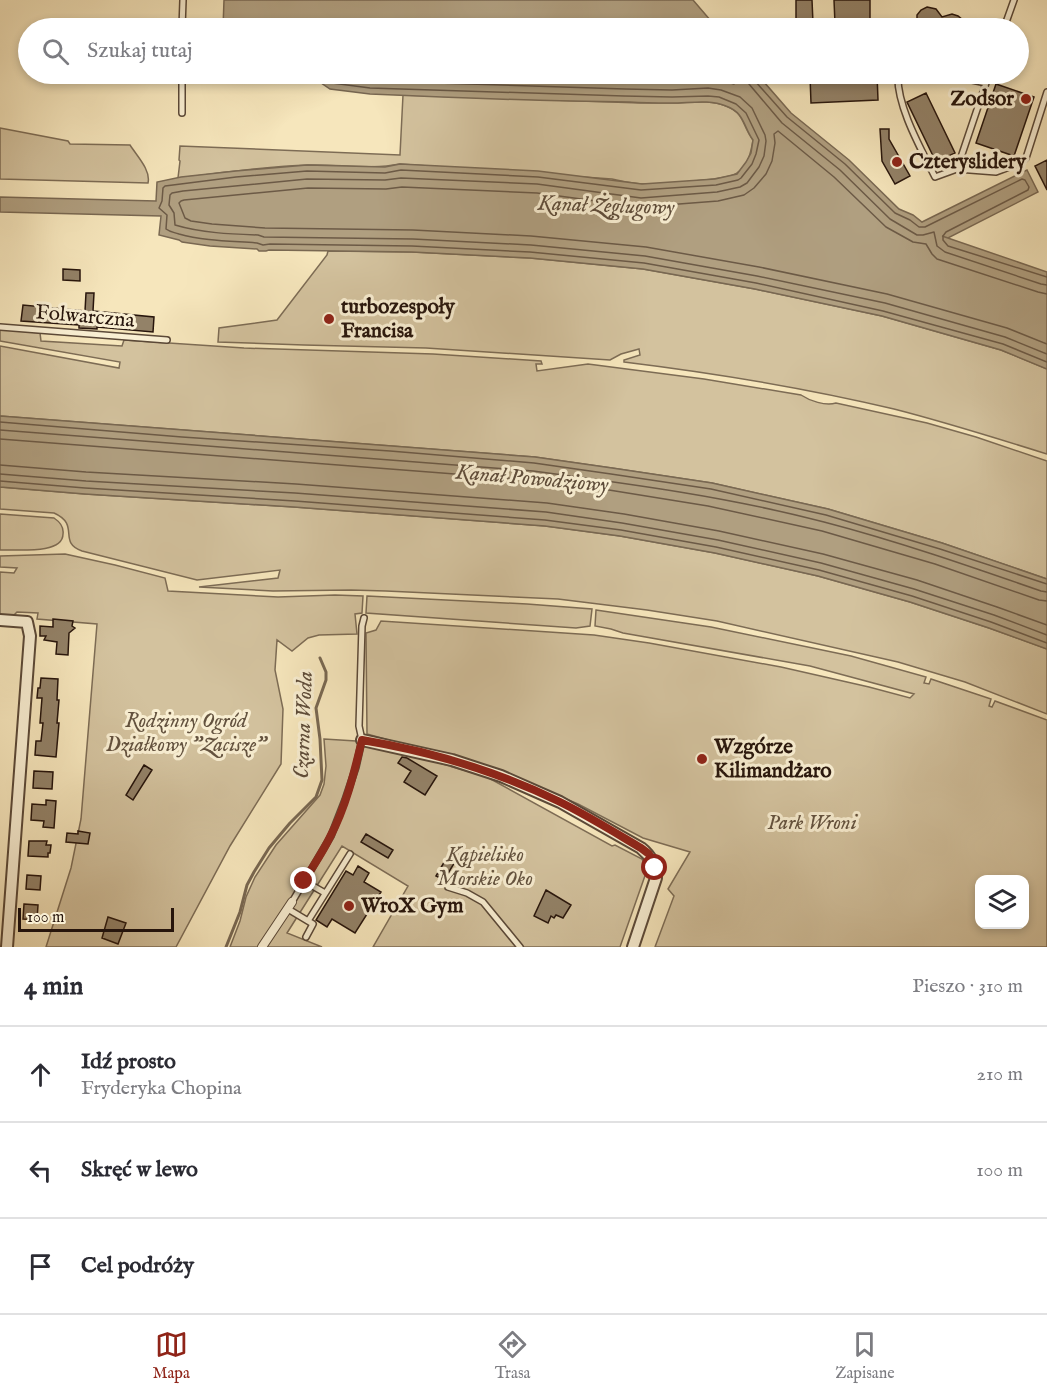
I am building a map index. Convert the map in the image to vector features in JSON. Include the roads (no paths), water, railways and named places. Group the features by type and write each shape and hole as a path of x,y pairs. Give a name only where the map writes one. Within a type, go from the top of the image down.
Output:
{"street":[{"path":"0,620 27,622 30,631 7,947"},
{"path":"362,740 452,760 501,776 560,802 649,854 653,861 656,878 633,947"},
{"path":"262,947 290,905"}],"lane":[{"path":"182,18 183,0"},
{"path":"1008,18 1014,0"},
{"path":"182,84 182,113"},
{"path":"899,84 912,131 935,177 957,169 996,172 1020,163 1026,158 1047,92"},
{"path":"957,169 986,84"},
{"name":"Folwarczna","path":"0,327 167,340"},
{"path":"306,937 313,924 290,905 331,836 356,767 362,740 359,716 364,618"},
{"path":"308,921 350,854"},
{"path":"304,881 325,893"},
{"path":"448,887 467,893 483,902 520,947"}],"water":[{"path":"224,0 693,0 708,18 223,18"},
{"name":"Kanał Żeglugowy","path":"322,84 766,84 791,113 849,160 899,209 922,222 1027,170 1038,192 948,238 942,236 1047,272 1047,369 1001,350 882,316 755,289 643,269 530,258 412,252 259,251 182,242 159,235 161,216 0,212 0,197 156,201 157,182 181,177 307,165 385,167 400,164 538,171 642,184 715,179 737,174 751,153 753,140 737,112 713,103 533,100 370,94 330,89"},
{"name":"Kanał Powodziowy","path":"0,416 535,457 712,483 828,509 942,543 1047,579 1047,649 910,602 818,576 715,553 620,536 545,526 0,487"}],"waterway":[{"name":"Czarna Woda","path":"226,947 240,912 247,885 254,872 269,848 316,797 322,780 316,708 326,680 326,672 320,658"}],"place":[{"name":"Zodsor","path":"1026,99"},
{"name":"Czteryslidery","path":"897,162"},
{"name":"turbozespoły Francisa","path":"329,319"},
{"name":"Wzgórze Kilimandżaro","path":"702,759"},
{"name":"WroX Gym","path":"349,906"}],"park label":[{"name":"Rodzinny Ogród Działkowy \"Zacisze\"","path":"186,733"},
{"name":"Park Wroni","path":"812,823"},
{"name":"Kąpielisko Morskie Oko","path":"485,867"}]}
